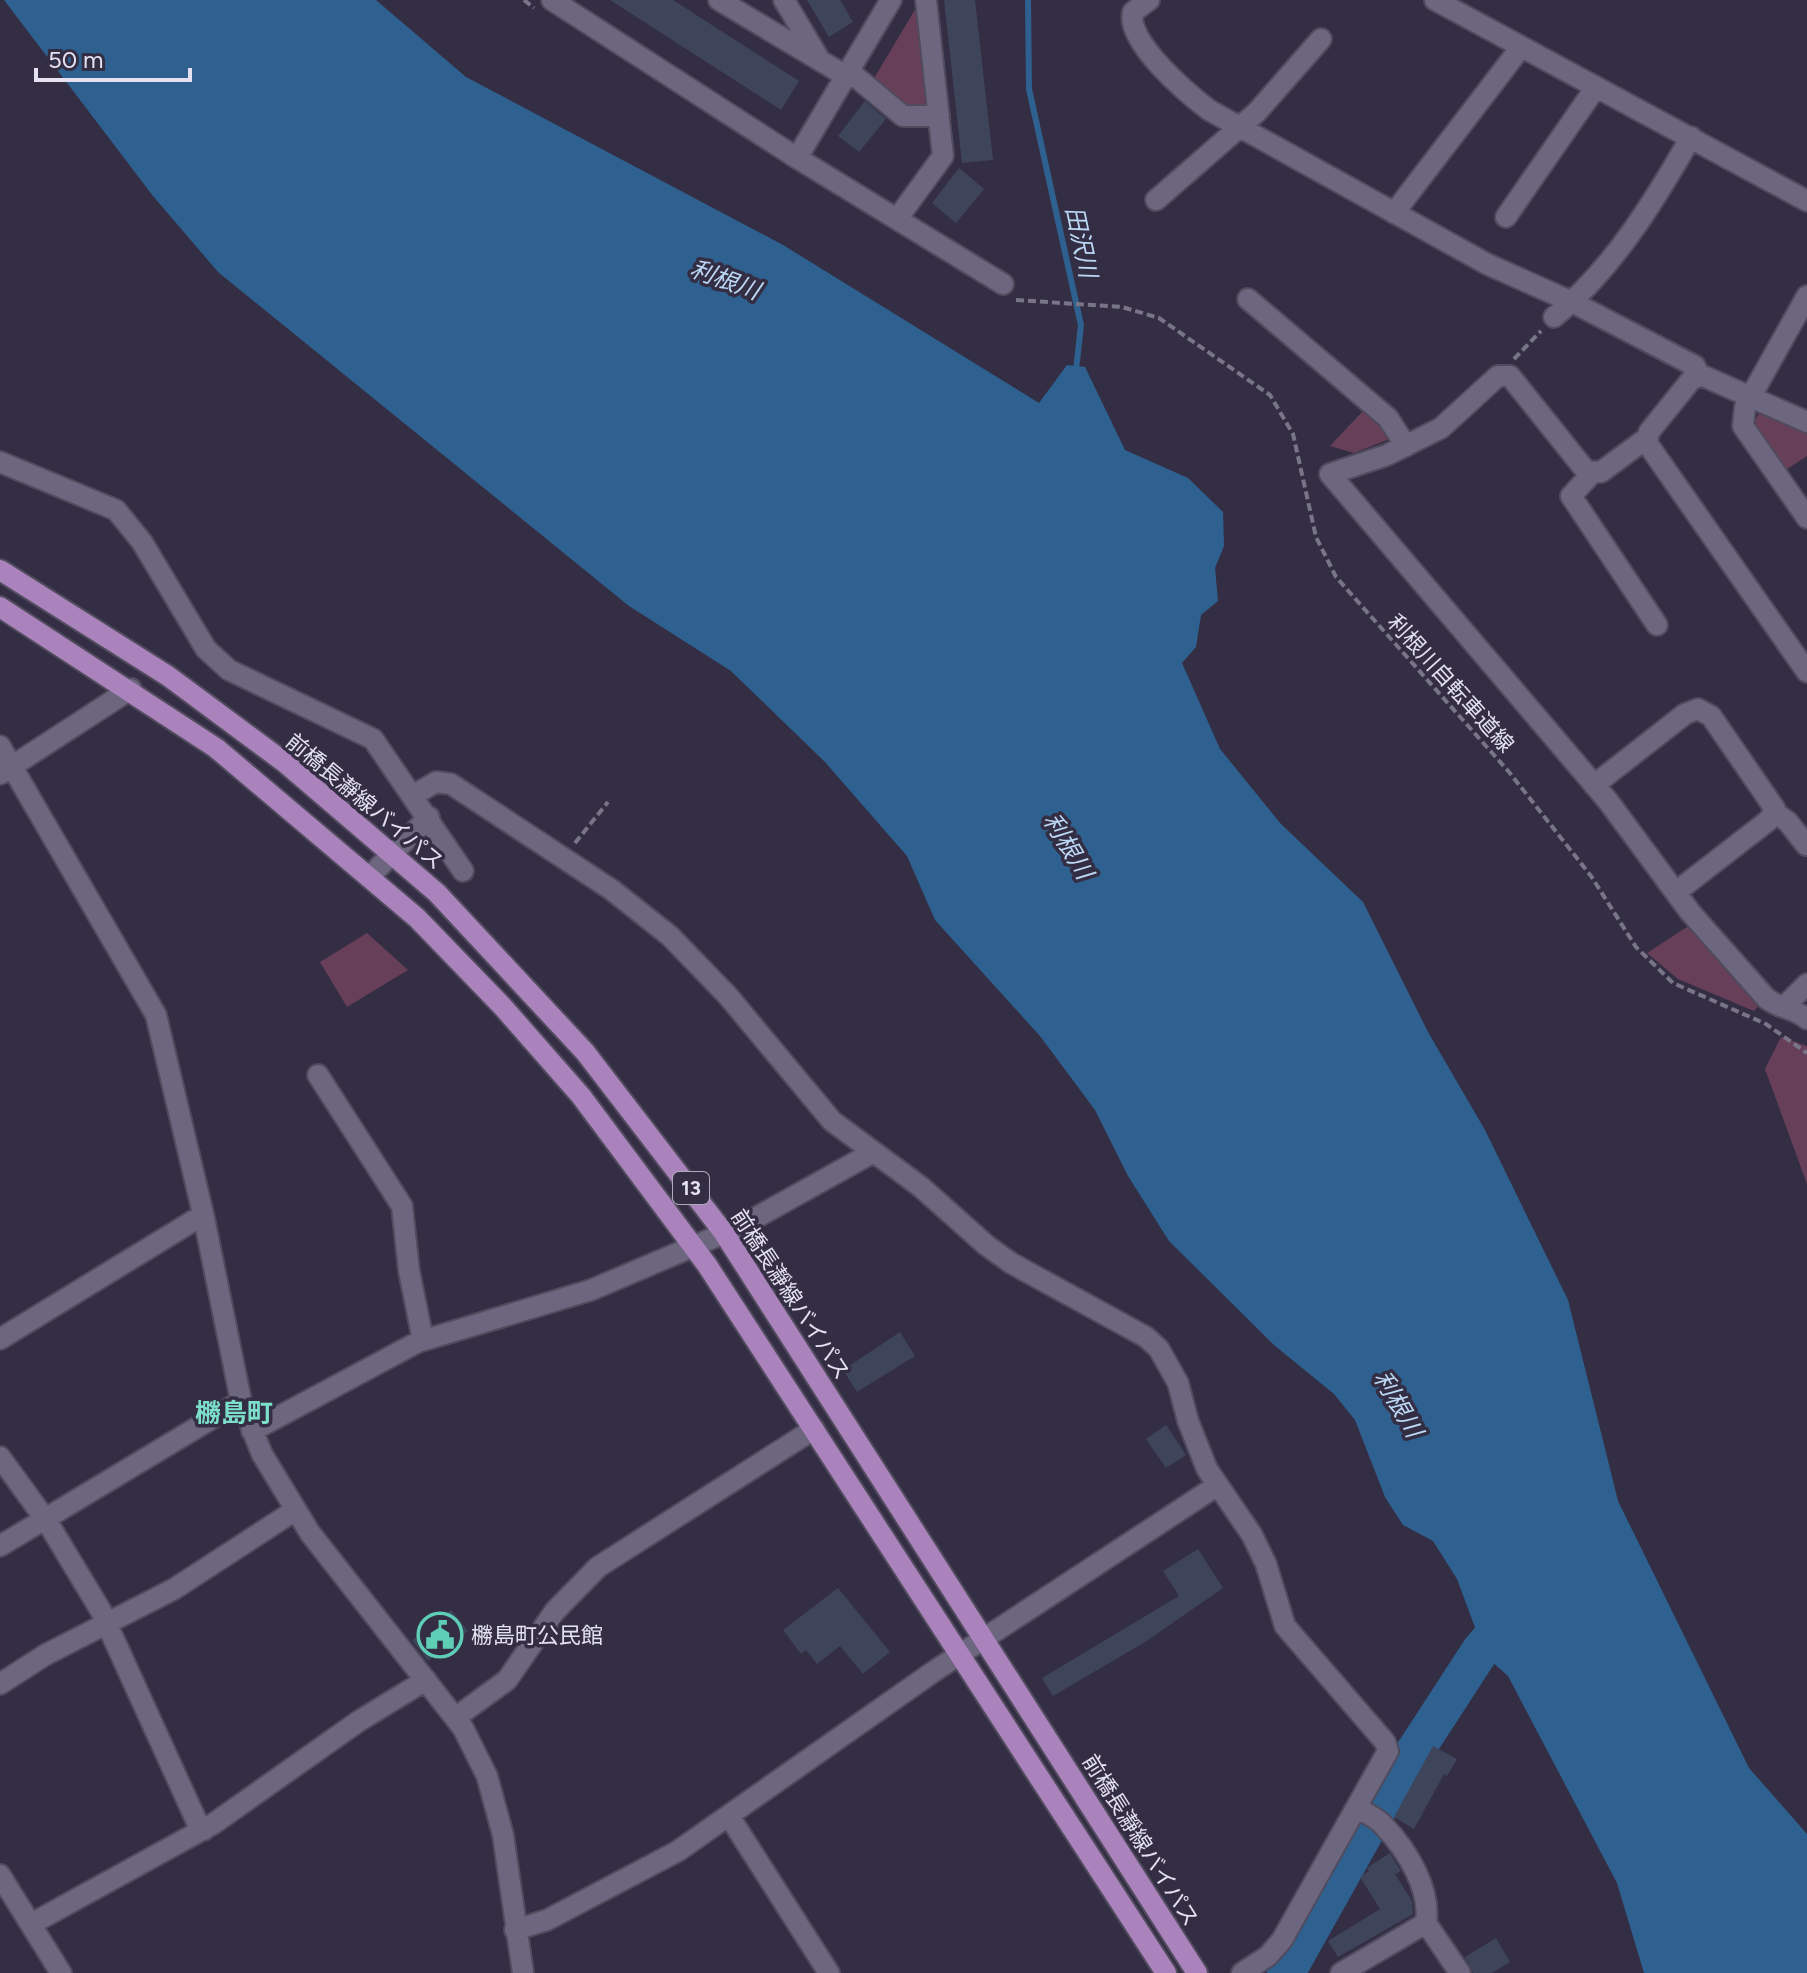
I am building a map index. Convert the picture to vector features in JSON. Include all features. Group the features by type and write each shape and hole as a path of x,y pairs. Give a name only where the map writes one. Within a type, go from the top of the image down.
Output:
{"main road":[{"name":"前橋長瀞線バイパス","path":"0,570 168,676 284,762 437,893 585,1052 653,1136 724,1233 1197,1973"},
{"name":"13","path":"0,607 131,689 216,748 417,918 560,1070 694,1246 1166,1973"}],"street":[{"path":"552,0 797,158 1003,284"},
{"path":"719,0 846,76 868,85 903,116 939,116"},
{"path":"784,0 820,61"},
{"path":"797,158 891,0"},
{"path":"897,219 943,156 926,0"},
{"path":"1149,0 1131,17 1139,39 1184,90 1238,126 1487,264 1572,302 1695,366 1699,376"},
{"path":"1435,0 1807,201"},
{"path":"1156,200 1265,104 1321,39"},
{"path":"1394,213 1521,47"},
{"path":"1506,217 1596,87"},
{"path":"1554,317 1572,302 1621,247 1691,137"},
{"path":"1807,296 1751,395 1743,426 1807,518"},
{"path":"1248,299 1388,418 1406,446"},
{"path":"1807,422 1751,395 1699,376 1691,380 1647,438 1601,472 1586,471 1510,376 1498,376 1441,428 1406,446 1330,474 1594,785 1676,892 1766,998 1799,1011 1807,1019"},
{"path":"1647,438 1648,449 1807,672"},
{"path":"0,462 116,510 142,542 206,649 229,670 373,739 463,871"},
{"path":"1593,472 1571,496 1657,625"},
{"path":"6,770 131,689"},
{"path":"1594,785 1685,714 1698,709 1711,716 1773,803 1774,812 1769,820 1676,892"},
{"path":"0,746 6,770 156,1015 204,1218 241,1401 252,1431 294,1511 455,1718 476,1752 500,1816 523,1973"},
{"path":"414,795 436,782 451,784 564,857 678,943 728,996 832,1121 921,1187 1011,1263 1117,1319 1159,1349 1178,1383 1195,1441 1266,1564 1285,1626 1385,1742 1388,1751 1369,1815 1282,1940 1268,1956 1242,1973"},
{"path":"1774,812 1788,822 1806,845"},
{"path":"370,876 429,817"},
{"path":"1784,1007 1807,984"},
{"path":"318,1075 402,1206 409,1271 423,1340"},
{"path":"252,1431 423,1340 581,1294 724,1233 872,1153"},
{"path":"0,1339 193,1221 204,1218"},
{"path":"0,1546 241,1401"},
{"path":"455,1718 507,1680 555,1611 598,1567 814,1429"},
{"path":"0,1457 45,1518 108,1624 197,1822 204,1830"},
{"path":"515,1930 547,1920 661,1862 985,1637 1218,1485"},
{"path":"0,1684 45,1655 174,1589 294,1511"},
{"path":"31,1924 204,1830 426,1680"},
{"path":"1369,1815 1414,1866 1428,1909 1426,1923 1460,1973"},
{"path":"729,1816 829,1973"},
{"path":"0,1875 61,1973"},
{"path":"1341,1973 1426,1923"}],"path":[{"name":"利根川自転車道線","path":"1033,302 1122,307 1159,318 1259,384 1280,406 1297,447 1316,537 1336,577 1509,772 1582,864 1646,959 1685,990 1766,1024 1807,1053"},
{"path":"1498,376 1554,317"},
{"path":"564,857 608,802"}],"shaded area":[{"path":"919,3 932,110 903,111 873,80"},
{"path":"1762,409 1807,431 1807,456 1784,471 1757,432 1755,420"},
{"path":"1363,411 1392,438 1354,453 1330,446"},
{"path":"1690,925 1758,1006 1754,1011 1678,979 1647,953"},
{"path":"367,933 408,970 347,1007 320,962"},
{"path":"1781,1037 1807,1046 1807,1184 1765,1069"}],"water":[{"name":"利根川","path":"4,0 376,0 466,77 783,245 1039,403 1067,365 1085,367 1125,450 1188,478 1223,512 1224,546 1215,568 1218,601 1201,615 1196,647 1182,663 1220,749 1281,824 1363,902 1428,1032 1485,1130 1568,1300 1618,1501 1749,1768 1807,1834 1807,1973 1644,1973 1617,1883 1508,1676 1480,1651 1479,1638 1457,1579 1433,1541 1403,1525 1385,1497 1355,1420 1334,1394 1274,1345 1169,1241 1128,1176 1095,1110 1040,1036 935,920 907,856 825,762 731,671 629,606 218,272 153,196"}],"building":[{"path":"610,0 673,0 799,81 781,110"},
{"path":"807,0 840,0 853,22 829,37"},
{"path":"944,0 975,0 993,160 962,163"},
{"path":"865,101 886,119 859,152 838,136"},
{"path":"959,168 984,189 956,223 932,203"},
{"path":"900,1332 915,1356 857,1392 843,1370"},
{"path":"1166,1425 1186,1455 1166,1468 1146,1439"},
{"path":"1198,1549 1223,1588 1145,1642 1053,1696 1042,1678 1179,1596 1163,1571"},
{"path":"838,1588 890,1652 863,1674 840,1646 817,1664 806,1650 801,1654 783,1630"},
{"name":"橳島町公民館","path":"451,1610 468,1631 428,1661 412,1640"},
{"path":"1433,1746 1457,1759 1447,1776 1444,1774 1414,1829 1394,1817"},
{"path":"1390,1853 1401,1871 1395,1874 1412,1901 1413,1914 1338,1957 1328,1941 1380,1909 1360,1877 1369,1871 1367,1868"},
{"path":"1496,1938 1510,1962 1492,1973 1473,1973 1465,1957"}],"waterway":[{"name":"田沢川","path":"1028,0 1029,89 1081,325 1076,370"},
{"path":"1286,1973 1380,1805 1480,1651 1512,1613"}],"place":[{"name":"橳島町公民館","path":"440,1635"}],"district":[{"name":"橳島町","path":"234,1413"}]}
